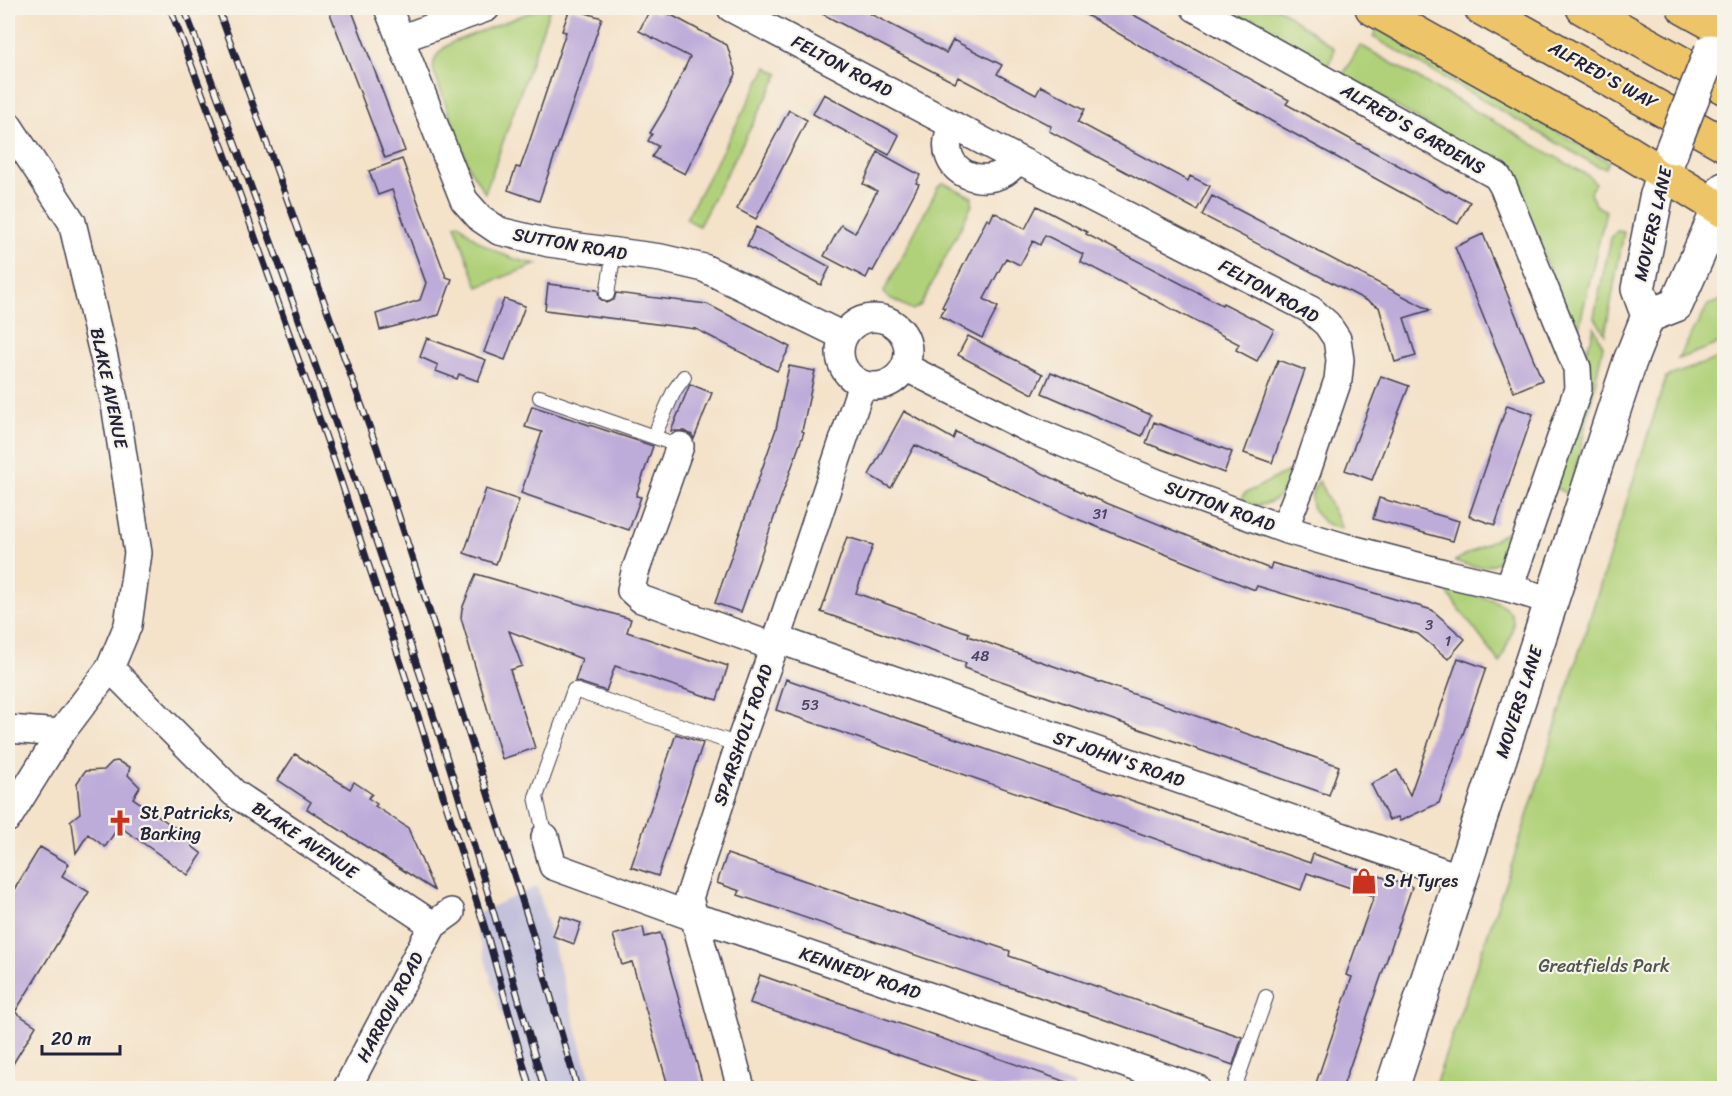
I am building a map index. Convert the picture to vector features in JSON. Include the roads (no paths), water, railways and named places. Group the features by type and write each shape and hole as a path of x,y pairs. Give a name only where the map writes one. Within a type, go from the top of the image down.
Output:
{"highway":[{"path":"1372,8 1668,160 1723,203"},
{"name":"ALFRED'S WAY","path":"1480,8 1725,144"},
{"path":"1583,8 1725,87"},
{"path":"1684,8 1720,32"}],"street":[{"name":"SUTTON ROAD","path":"388,8 464,200 480,218 499,231 531,239 679,261 704,268 843,336"},
{"path":"399,39 486,8"},
{"name":"FELTON ROAD","path":"731,8 1017,159 1311,310 1327,324 1337,339 1340,360 1338,380 1307,471 1284,529"},
{"name":"ALFRED'S GARDENS","path":"1195,8 1497,176 1503,186 1577,368 1578,388 1509,588"},
{"name":"MOVERS LANE","path":"1392,1089 1630,361 1648,316 1638,289 1656,198 1668,160 1720,32"},
{"path":"953,125 946,147 950,159 958,170 970,178 999,174 1012,168 1017,159"},
{"name":"BLAKE AVENUE","path":"8,818 61,733 110,668 128,626 138,553 115,404 72,222 12,139"},
{"path":"1648,316 1676,305 1723,203"},
{"path":"874,317 893,323 901,330 907,342 908,355 905,367 899,376 882,386 862,384 854,380 843,368 839,352 843,336 861,319 874,317"},
{"name":"SUTTON ROAD","path":"905,367 1025,427 1157,483 1284,529 1355,550 1509,588 1552,601"},
{"name":"SPARSHOLT ROAD","path":"741,1089 689,898 862,384"},
{"name":"ST JOHN'S ROAD","path":"680,446 634,572 631,590 641,599 1461,878"},
{"name":"BLAKE AVENUE","path":"110,668 234,793 442,918"},
{"path":"8,729 61,733"},
{"name":"KENNEDY ROAD","path":"546,837 553,866 693,917 725,926 1196,1089"},
{"name":"HARROW ROAD","path":"347,1089 442,918"}],"lane":[{"path":"607,294 614,252"},
{"path":"654,436 674,391 684,377"},
{"path":"540,397 680,446"},
{"path":"546,837 536,797 574,690 739,745"},
{"path":"1234,1089 1266,997"}],"railway":[{"path":"170,8 234,178 335,463 488,938 530,1088"},
{"path":"184,8 310,352 400,612 444,747 544,1088"},
{"path":"218,8 377,448 531,928 577,1088"}],"place":[{"name":"St Patricks, Barking","path":"120,823"},
{"name":"S H Tyres","path":"1364,881"}],"park label":[{"name":"Greatfields Park","path":"1604,966"}]}
